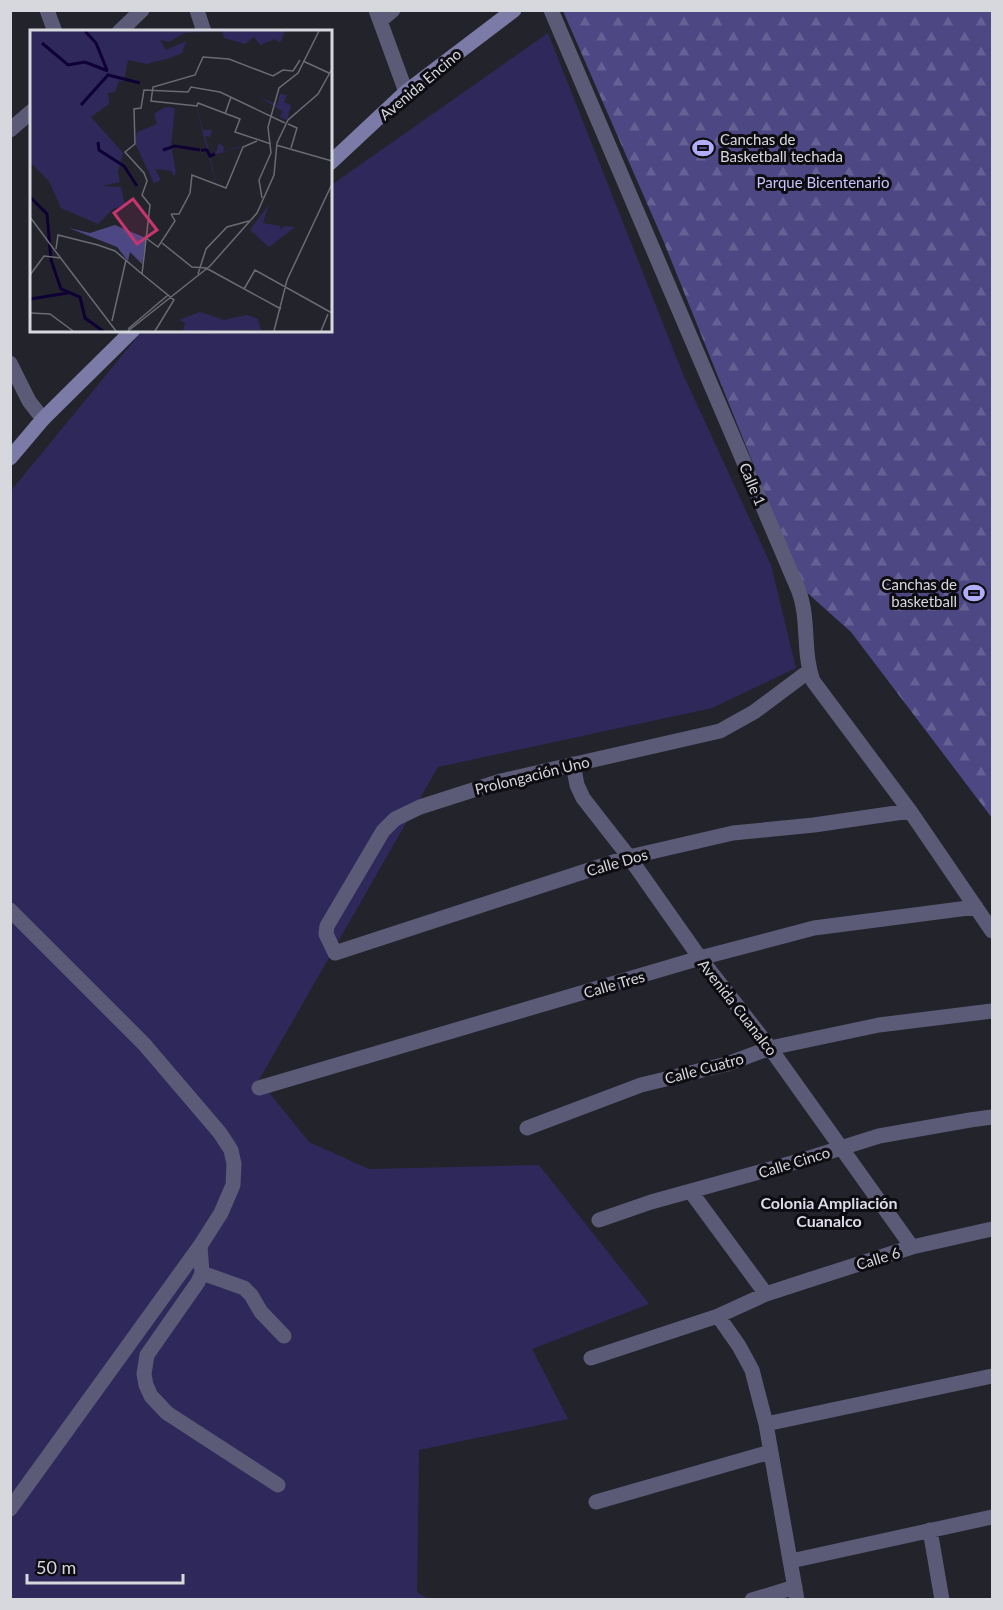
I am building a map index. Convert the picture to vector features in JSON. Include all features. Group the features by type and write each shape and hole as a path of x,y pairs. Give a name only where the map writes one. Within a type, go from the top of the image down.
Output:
{"main road":[{"name":"Avenida Encino","path":"332,161 406,92 514,10"},
{"path":"10,458 44,419 130,332"}],"street":[{"path":"47,10 54,30"},
{"path":"121,30 142,10"},
{"path":"197,10 203,30"},
{"path":"393,10 378,16 406,92"},
{"name":"Calle 1","path":"551,10 798,589 805,610 809,671 819,691 910,811 993,931"},
{"path":"10,130 30,113"},
{"path":"10,363 29,401 44,419"},
{"name":"Prolongación Uno","path":"335,953 326,934 327,926 391,822 420,807 501,781 720,731 754,712 809,671"},
{"name":"Avenida Cuanalco","path":"573,764 577,785 583,798 629,857 700,958 770,1048 912,1247"},
{"name":"Calle Dos","path":"335,953 629,857 733,832 814,825 910,811"},
{"name":"Calle Tres","path":"259,1088 700,958 814,928 976,908"},
{"path":"10,910 144,1044 220,1133 231,1150 234,1164 233,1185 221,1213 200,1246 10,1509"},
{"name":"Calle Cuatro","path":"527,1128 641,1085 727,1064 770,1048 879,1025 993,1011"},
{"name":"Calle Cinco","path":"599,1220 651,1202 879,1137 970,1119 993,1117"},
{"path":"691,1192 766,1294"},
{"name":"Calle 6","path":"591,1358 718,1316 766,1294 912,1247 993,1229"},
{"path":"200,1246 202,1273 147,1355 144,1374 146,1385 151,1396 167,1413 278,1485"},
{"path":"202,1273 244,1288 261,1312 284,1336"},
{"path":"718,1316 752,1370 766,1424 796,1593 752,1599"},
{"path":"766,1424 993,1376"},
{"path":"596,1502 770,1452"},
{"path":"791,1561 993,1517"},
{"path":"930,1530 942,1599"}],"shaded area":[{"path":"548,33 683,374 771,565 796,668 712,708 438,767 259,1080 309,1142 369,1169 539,1165 649,1304 532,1349 568,1419 419,1450 417,1592 428,1599 11,1599 10,492 141,332 332,332 332,185"}],"green space":[{"name":"Parque Bicentenario","path":"563,11 992,11 992,818 851,632 804,590 663,240"}],"place":[{"name":"Canchas de Basketball techada","path":"703,148"},
{"name":"Canchas de basketball","path":"974,593"}],"district":[{"name":"Colonia Ampliación Cuanalco","path":"829,1211"}]}
